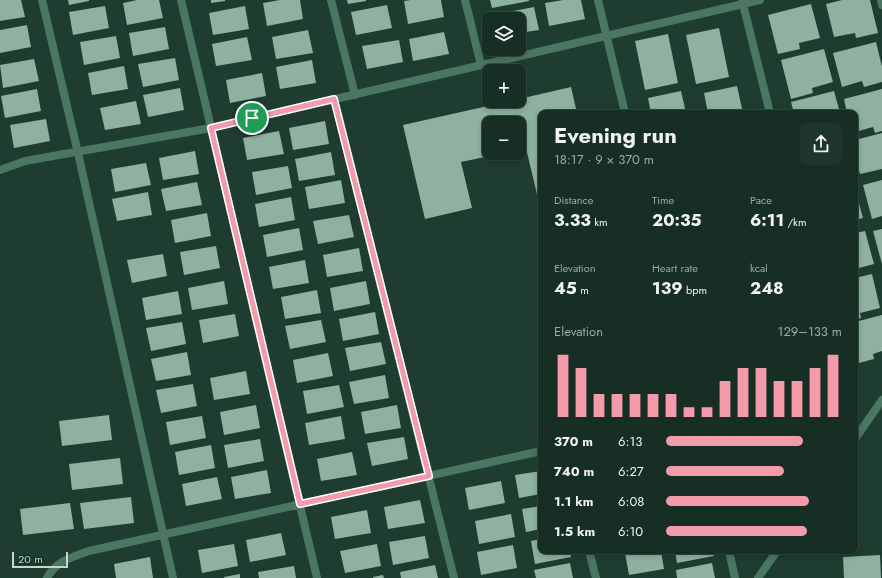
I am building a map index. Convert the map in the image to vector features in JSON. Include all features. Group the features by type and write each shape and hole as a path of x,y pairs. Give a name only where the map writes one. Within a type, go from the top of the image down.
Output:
{"street":[{"path":"42,0 78,153 162,535 173,578"},
{"path":"180,0 317,578"},
{"path":"331,0 355,95"},
{"path":"465,0 481,65"},
{"path":"598,0 624,110"},
{"path":"0,170 25,161 78,153 211,128 607,36 743,2 760,0"},
{"path":"881,0 882,5"},
{"path":"743,2 769,110"},
{"path":"334,99 454,578"},
{"path":"858,435 882,400"},
{"path":"47,578 50,572 64,560 89,551 538,452"},
{"path":"590,554 596,578"},
{"path":"729,554 735,578"},
{"path":"758,578 775,554"}],"building":[{"path":"0,0 21,0 25,17 0,21"},
{"path":"68,0 89,0 89,1 69,5"},
{"path":"137,0 159,0 163,18 127,25 123,3"},
{"path":"211,0 225,0 225,1 211,3"},
{"path":"280,0 300,0 303,19 267,26 263,3"},
{"path":"347,0 366,0 366,1 348,4"},
{"path":"441,0 444,17 408,24 404,1"},
{"path":"490,0 529,0 529,1 492,8"},
{"path":"563,0 581,0 585,19 549,26 545,3"},
{"path":"842,0 870,0 878,33 856,38 855,33 834,37 826,4"},
{"path":"811,4 820,38 799,43 800,49 778,54 768,15"},
{"path":"387,5 392,28 356,35 351,12"},
{"path":"105,6 109,28 73,35 69,12"},
{"path":"245,6 249,29 213,35 209,13"},
{"path":"534,7 539,30 526,32 526,12 508,12"},
{"path":"27,25 31,47 0,53 0,30"},
{"path":"165,27 169,49 133,56 129,33"},
{"path":"719,28 729,77 696,84 686,35"},
{"path":"308,30 313,53 276,59 272,37"},
{"path":"444,32 449,54 413,61 409,39"},
{"path":"668,34 678,83 645,90 635,41"},
{"path":"116,36 120,58 84,65 80,42"},
{"path":"247,37 252,60 216,66 212,44"},
{"path":"399,40 403,62 367,69 362,46"},
{"path":"876,42 882,67 882,82 864,87 862,81 842,87 833,53"},
{"path":"824,49 833,82 812,88 813,93 791,99 781,60"},
{"path":"175,58 179,80 143,87 138,64"},
{"path":"34,59 39,81 3,88 0,65"},
{"path":"312,60 316,83 280,89 276,67"},
{"path":"124,66 128,89 92,95 88,73"},
{"path":"262,73 266,96 230,103 226,80"},
{"path":"737,86 742,110 707,110 704,93"},
{"path":"571,87 576,110 538,110 538,198 526,148 526,116 482,116 482,158 461,162 472,208 425,219 403,125 482,107 526,108 526,97"},
{"path":"180,88 184,110 148,117 143,95"},
{"path":"37,89 41,111 5,118 1,96"},
{"path":"882,89 882,131 875,133 873,127 858,131 858,110 846,110 844,99"},
{"path":"681,91 685,110 650,110 648,98"},
{"path":"834,91 839,110 793,110 791,102"},
{"path":"136,101 141,124 105,130 100,108"},
{"path":"46,119 50,141 14,148 10,125"},
{"path":"325,121 329,144 293,150 289,128"},
{"path":"279,131 284,154 247,160 243,138"},
{"path":"882,133 882,169 860,174 858,166 858,139"},
{"path":"195,151 199,174 163,180 159,158"},
{"path":"331,152 335,175 299,181 295,159"},
{"path":"146,163 151,185 115,192 111,169"},
{"path":"288,166 292,188 256,195 252,172"},
{"path":"341,180 345,203 309,209 305,187"},
{"path":"882,180 882,216 872,219 863,185"},
{"path":"197,182 202,205 166,211 161,189"},
{"path":"148,192 152,215 117,221 112,199"},
{"path":"291,197 295,220 259,227 255,204"},
{"path":"858,200 863,218 858,219"},
{"path":"207,213 211,236 175,243 171,220"},
{"path":"349,215 354,237 318,244 313,221"},
{"path":"299,228 303,250 267,257 263,235"},
{"path":"882,229 882,264 873,231"},
{"path":"865,231 874,264 858,268 858,232"},
{"path":"216,246 220,268 184,275 180,252"},
{"path":"359,248 363,271 327,277 323,255"},
{"path":"163,254 167,276 132,283 127,260"},
{"path":"305,260 309,283 273,289 269,267"},
{"path":"872,274 880,308 860,313 861,318 858,319 858,277"},
{"path":"224,281 228,304 192,310 188,288"},
{"path":"366,281 370,304 334,311 330,288"},
{"path":"317,290 321,313 285,319 281,297"},
{"path":"178,291 182,314 146,320 142,298"},
{"path":"375,312 379,334 343,341 339,319"},
{"path":"235,314 239,336 203,343 199,320"},
{"path":"882,315 882,351 873,354 874,359 858,363 858,321"},
{"path":"321,320 326,342 290,349 285,326"},
{"path":"182,322 186,344 151,351 146,328"},
{"path":"381,342 386,364 350,371 345,348"},
{"path":"187,352 191,375 156,381 151,359"},
{"path":"328,353 333,376 297,383 293,360"},
{"path":"246,371 250,394 214,400 210,378"},
{"path":"385,375 389,398 354,404 349,382"},
{"path":"193,384 197,406 161,413 156,390"},
{"path":"339,385 344,407 307,414 303,391"},
{"path":"256,405 260,428 224,435 220,412"},
{"path":"397,405 401,428 365,434 361,412"},
{"path":"109,415 112,440 62,446 59,421"},
{"path":"202,416 206,438 170,445 166,422"},
{"path":"341,416 345,439 309,445 305,423"},
{"path":"404,437 408,459 372,466 367,443"},
{"path":"260,439 264,461 228,468 224,445"},
{"path":"211,445 215,468 179,475 175,452"},
{"path":"352,452 357,475 321,481 317,459"},
{"path":"120,458 123,484 72,490 69,464"},
{"path":"267,470 271,493 235,499 231,477"},
{"path":"538,471 538,495 519,498 515,475"},
{"path":"217,477 222,499 186,506 182,484"},
{"path":"501,481 505,503 469,510 465,488"},
{"path":"131,497 134,523 84,529 80,503"},
{"path":"420,500 425,523 388,529 384,507"},
{"path":"70,503 74,529 23,535 20,509"},
{"path":"538,506 538,530 526,532 522,509"},
{"path":"367,510 371,533 335,539 331,517"},
{"path":"511,514 515,537 479,544 475,521"},
{"path":"281,533 286,555 250,562 246,540"},
{"path":"425,536 429,558 393,565 389,542"},
{"path":"538,540 538,554 570,554 571,557 535,564 531,541"},
{"path":"234,544 238,566 202,573 198,550"},
{"path":"377,544 381,566 345,573 340,551"},
{"path":"513,545 517,568 481,575 477,552"},
{"path":"625,554 662,554 664,569 629,575"},
{"path":"676,554 713,554 714,556 677,563"},
{"path":"880,555 881,578 844,578 843,557"},
{"path":"150,557 153,578 116,578 114,564"},
{"path":"570,563 573,578 536,578 534,570"},
{"path":"712,563 715,578 677,578 676,570"},
{"path":"435,565 438,578 401,578 400,572"},
{"path":"294,566 296,578 259,578 258,572"},
{"path":"240,574 240,578 224,578 224,577"},
{"path":"383,575 384,578 373,578 373,577"}],"route":[{"path":"334,99 429,476 300,504 211,128 252,118 334,99"}]}
